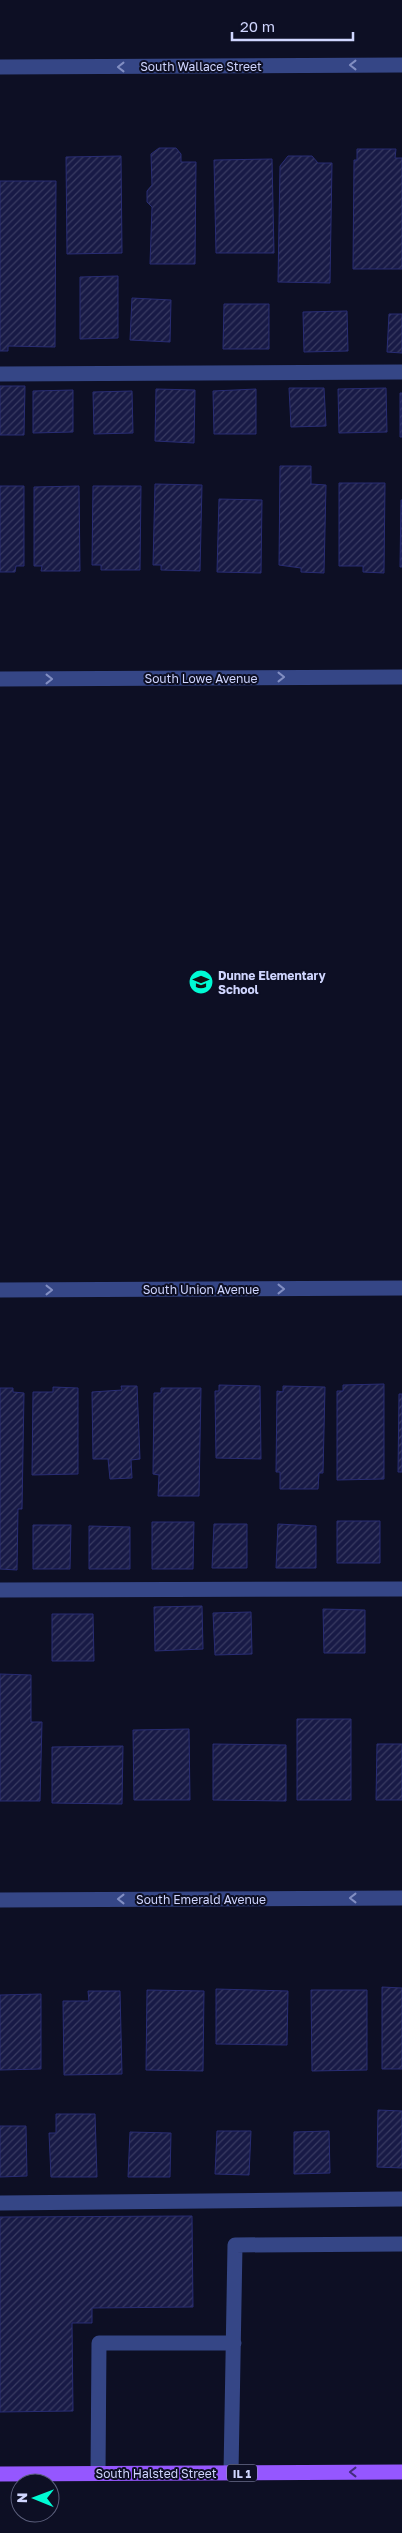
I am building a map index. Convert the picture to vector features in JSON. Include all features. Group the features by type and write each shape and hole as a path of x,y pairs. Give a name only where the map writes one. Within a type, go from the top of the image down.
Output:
{"main road":[{"name":"South Halsted Street","path":"0,2474 402,2472"}],"street":[{"name":"South Wallace Street","path":"0,68 402,65"},
{"path":"0,374 402,372"},
{"name":"South Lowe Avenue","path":"0,679 402,677"},
{"name":"South Union Avenue","path":"0,1290 402,1288"},
{"path":"0,1590 402,1589"},
{"name":"South Emerald Avenue","path":"0,1900 402,1898"},
{"path":"0,2203 402,2199"},
{"path":"231,2473 235,2245 402,2244"},
{"path":"98,2473 99,2343 234,2343"}],"building":[{"path":"159,148 176,148 181,154 181,162 196,162 195,264 150,264 152,207 147,202 147,191 152,185 151,154"},
{"path":"357,149 396,149 395,158 402,158 402,269 353,269 354,160 357,160"},
{"path":"121,156 122,253 67,254 66,157"},
{"path":"288,156 312,156 318,163 332,163 330,283 278,282 280,166"},
{"path":"272,159 274,253 216,253 214,160"},
{"path":"0,181 56,181 55,347 8,346 8,351 0,351"},
{"path":"118,276 118,338 80,339 80,277"},
{"path":"132,298 171,300 170,342 130,340"},
{"path":"224,304 269,304 269,349 223,349"},
{"path":"347,311 348,351 304,352 303,312"},
{"path":"389,314 402,314 402,353 387,352"},
{"path":"0,386 25,386 24,435 0,435"},
{"path":"289,388 324,388 326,426 291,427"},
{"path":"386,388 387,432 339,433 338,389"},
{"path":"156,389 195,390 194,443 155,441"},
{"path":"256,389 256,434 214,434 213,391"},
{"path":"73,390 73,432 33,433 33,391"},
{"path":"132,391 133,433 94,434 93,392"},
{"path":"400,393 402,393 402,437 400,437"},
{"path":"280,466 311,466 311,484 326,485 324,573 301,572 301,568 279,565"},
{"path":"339,483 385,483 384,573 363,572 363,566 339,566"},
{"path":"155,484 202,485 200,571 161,570 161,565 153,565"},
{"path":"0,486 24,486 24,566 16,566 15,572 0,572"},
{"path":"79,486 80,571 41,571 42,566 34,566 34,487"},
{"path":"93,486 141,486 140,570 101,570 101,565 92,565"},
{"path":"219,499 262,500 261,573 217,572"},
{"path":"401,500 402,567 400,567"},
{"path":"384,1384 384,1479 337,1480 337,1391 343,1391 343,1385"},
{"path":"219,1385 260,1386 261,1459 216,1458 215,1391 219,1391"},
{"path":"121,1386 137,1386 140,1459 131,1460 132,1478 110,1479 108,1459 93,1459 92,1392 122,1390"},
{"path":"283,1386 325,1387 323,1473 319,1473 318,1489 280,1489 280,1472 276,1472 277,1391 283,1392"},
{"path":"53,1387 78,1388 78,1474 32,1475 33,1392 53,1392"},
{"path":"0,1388 13,1388 13,1392 24,1393 22,1509 18,1509 17,1570 0,1569"},
{"path":"161,1388 201,1388 199,1496 158,1496 159,1475 153,1474 154,1393 161,1393"},
{"path":"399,1394 402,1394 402,1472 398,1472"},
{"path":"337,1521 380,1521 380,1563 337,1563"},
{"path":"152,1522 194,1522 193,1569 152,1569"},
{"path":"214,1524 247,1524 247,1568 212,1568"},
{"path":"278,1524 316,1526 316,1568 276,1568"},
{"path":"33,1525 71,1525 70,1569 33,1569"},
{"path":"89,1526 130,1527 130,1569 89,1569"},
{"path":"202,1606 203,1649 155,1651 154,1607"},
{"path":"323,1609 365,1610 365,1653 324,1653"},
{"path":"251,1612 252,1654 215,1655 213,1613"},
{"path":"52,1614 93,1614 94,1661 52,1661"},
{"path":"0,1674 31,1675 31,1722 42,1722 40,1801 0,1801"},
{"path":"297,1719 351,1719 351,1800 297,1800"},
{"path":"189,1729 190,1800 134,1800 133,1730"},
{"path":"213,1744 286,1745 286,1801 213,1800"},
{"path":"377,1744 402,1744 402,1800 376,1800"},
{"path":"123,1746 122,1804 52,1803 52,1747"},
{"path":"382,1987 402,1988 402,2069 382,2069"},
{"path":"216,1989 288,1991 287,2045 216,2044"},
{"path":"147,1990 204,1991 203,2071 146,2070"},
{"path":"311,1990 367,1990 367,2070 312,2071"},
{"path":"88,1991 120,1991 122,2074 64,2075 63,2001 89,2001"},
{"path":"41,1994 41,2069 0,2070 0,1995"},
{"path":"378,2110 402,2111 402,2168 377,2167"},
{"path":"56,2114 95,2114 97,2177 51,2177 49,2133 56,2133"},
{"path":"0,2126 26,2126 27,2176 0,2177"},
{"path":"217,2131 251,2131 249,2175 215,2174"},
{"path":"329,2131 330,2173 294,2174 294,2132"},
{"path":"130,2132 171,2133 170,2177 128,2177"},
{"path":"192,2216 193,2307 92,2308 92,2323 72,2323 73,2411 0,2412 0,2217"}],"place":[{"name":"Dunne Elementary School","path":"201,982"}]}
